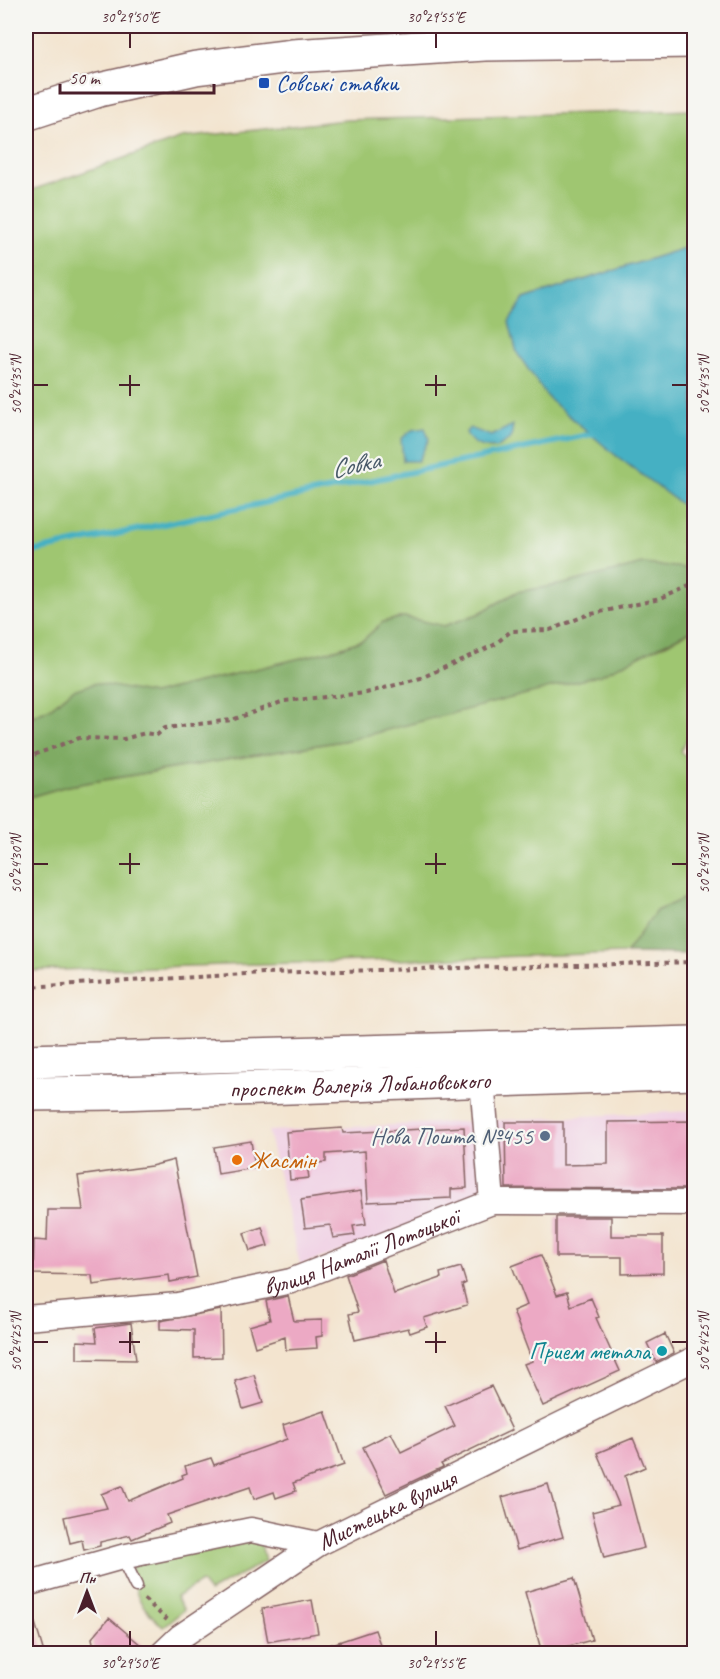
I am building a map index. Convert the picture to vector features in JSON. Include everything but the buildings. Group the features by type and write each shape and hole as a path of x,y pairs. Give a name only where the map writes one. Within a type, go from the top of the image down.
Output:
{"main road":[{"path":"26,114 99,90 214,66 292,56 526,39 694,41"},
{"name":"проспект Валерія Лобановського","path":"26,1061 694,1043"},
{"name":"проспект Валерія Лобановського","path":"26,1094 694,1073"}],"street":[{"path":"482,1080 492,1202"},
{"name":"вулиця Наталії Лотоцької","path":"26,1318 178,1305 291,1281 492,1202 694,1203"},
{"name":"Мистецька вулиця","path":"26,1584 122,1557 251,1530 318,1544 694,1359"},
{"path":"162,1653 180,1637 318,1544"}],"lane":[{"path":"122,1557 136,1586"}],"path":[{"path":"26,758 79,738 124,739 145,733 157,735 165,728 232,720 284,701 366,693 421,678 494,645 511,631 550,630 587,615 660,599 694,584"},
{"path":"26,987 264,973 650,961 694,962"},
{"path":"136,1586 144,1600 164,1616 180,1637"}],"shaded area":[{"path":"694,1111 694,1203 492,1202 300,1265 268,1131"}],"green space":[{"name":"Совські ставки","path":"694,110 694,245 524,299 694,514 694,566 517,592 478,614 444,626 404,617 383,622 363,640 330,651 153,694 73,690 50,708 26,719 26,192 182,138 345,120"},
{"path":"643,564 687,568 694,566 694,629 601,675 348,740 67,786 26,798 26,719 50,708 73,690 96,683 153,694 330,651 363,640 383,622 404,617 444,626 478,614 517,592 564,584"},
{"path":"694,629 694,732 690,733 680,752 694,761 694,894 656,911 626,953 26,971 26,798 67,786 348,740 474,707 662,646"},
{"path":"694,894 694,954 626,953 656,911"},
{"path":"251,1538 261,1544 265,1561 209,1592 201,1582 176,1597 184,1610 163,1627 139,1599 134,1585 131,1563"}],"water":[{"path":"694,245 694,514 614,454 548,398 517,353 509,322 524,299"},
{"path":"513,425 511,438 496,448 478,445 466,432 470,428 491,436"},
{"path":"425,428 429,439 418,461 403,461 401,439 412,430"}],"waterway":[{"name":"Совка","path":"26,553 597,433"}],"place":[{"name":"Совські ставки","path":"264,83"},
{"name":"Нова Пошта №455","path":"545,1136"},
{"name":"Жасмін","path":"237,1160"},
{"name":"Прием метала","path":"662,1351"}]}
